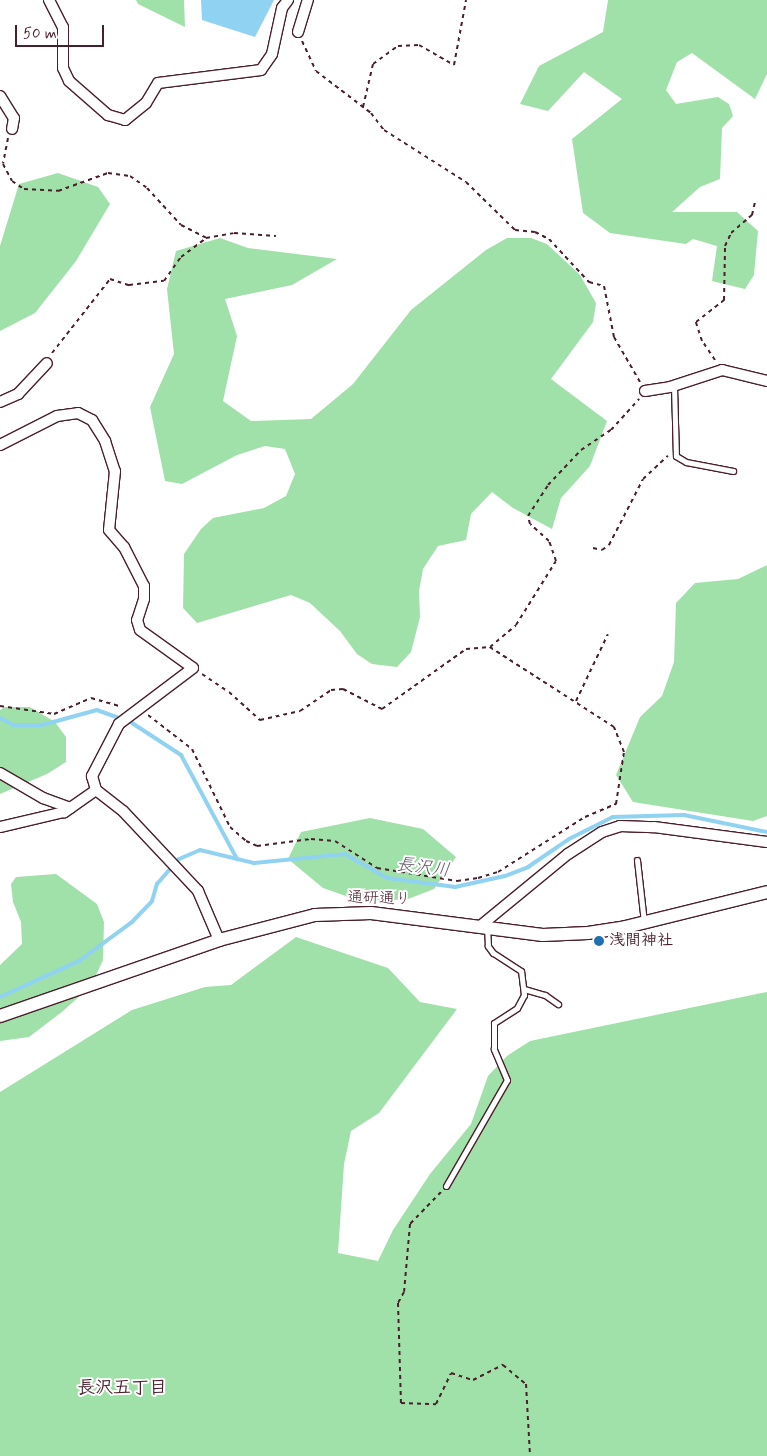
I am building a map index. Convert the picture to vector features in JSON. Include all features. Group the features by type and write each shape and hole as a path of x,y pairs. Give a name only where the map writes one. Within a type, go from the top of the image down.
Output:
{"street":[{"path":"49,0 63,27 63,68 69,81 108,115 125,120 146,103 158,83 261,70 272,54 282,8 288,0"},
{"path":"298,32 308,0"},
{"path":"0,96 14,118 12,130"},
{"path":"0,402 18,394 47,363"},
{"path":"645,391 674,386 722,370 767,381"},
{"path":"0,445 57,416 78,413 92,420 105,441 116,471 109,530 124,547 144,586 144,599 137,620 140,630 193,668 120,724 99,758 92,776 96,790 123,811 198,892 219,940"},
{"path":"0,773 43,798 70,808"},
{"path":"0,827 44,818 70,808 96,790"},
{"path":"483,928 568,854 602,832 620,826 654,827 767,842"},
{"name":"通研通り","path":"0,1016 219,940 315,915 379,913 543,935 588,933 644,922 767,892"}],"lane":[{"path":"674,386 676,456 686,462 733,471"},
{"path":"637,860 644,922"},
{"path":"446,1186 507,1080 494,1049 494,1023 517,1008 524,989 521,971 493,953 488,946 483,928"},
{"path":"524,989 545,995 558,1004"}],"path":[{"path":"363,107 373,64 398,46 419,45 454,64 466,0"},
{"path":"193,668 229,692 260,720 300,712 331,690 342,690 382,709 466,649 490,647 516,625 556,561 549,541 530,524 528,516 548,485 581,450 610,430 645,391 614,337 604,286 589,282 549,239 535,232 515,230 466,182 384,130 363,107 316,70 298,32"},
{"path":"12,130 3,164 12,181 24,189 58,191 108,172 130,176 147,188 181,225 206,238"},
{"path":"722,370 702,341 696,322 724,300 725,246 731,233 752,215 756,202"},
{"path":"47,363 58,343 83,317 110,279 129,285 164,281 181,257 206,238 234,233 276,236"},
{"path":"593,548 602,550 609,545 643,479 675,449"},
{"path":"576,701 608,634"},
{"path":"0,706 54,714 91,698 109,706 138,709 161,723 192,749 230,827 246,841 257,846 310,839 335,841 377,868 457,881 498,872 585,817 616,804 624,752 614,728 576,701 490,647"},
{"path":"446,1186 410,1224 404,1292 398,1304 401,1403 436,1404 451,1373 473,1380 502,1365 526,1384 530,1456"}],"green space":[{"path":"136,0 184,0 185,27 138,4"},
{"path":"608,0 767,0 767,74 755,99 692,53 677,62 666,90 676,104 718,97 729,104 733,116 722,128 720,179 700,187 672,212 737,212 758,231 754,275 745,289 712,281 717,246 693,239 686,244 610,233 583,213 572,139 622,99 584,72 548,111 520,104 539,66 603,32"},
{"path":"58,173 98,187 110,204 76,261 35,313 0,331 0,246 19,184"},
{"path":"220,238 248,248 337,259 292,285 225,299 237,336 223,401 251,421 311,419 353,384 411,310 486,250 507,238 531,238 547,244 580,275 596,303 593,322 551,379 607,421 590,466 561,498 552,529 513,508 492,492 471,514 466,540 438,546 423,569 419,591 420,617 411,652 397,667 372,664 357,654 340,631 310,603 291,595 197,623 183,608 184,554 201,529 213,518 264,508 286,496 295,474 285,449 265,446 237,455 182,484 165,481 150,407 174,354 167,289 176,251"},
{"path":"767,565 767,816 753,821 633,802 616,775 640,717 662,696 674,662 676,603 695,583 738,579"},
{"path":"5,707 30,707 55,722 66,737 66,762 47,774 0,794 0,710"},
{"path":"370,818 423,829 456,857 434,889 408,899 363,902 323,888 288,859 301,832"},
{"path":"56,874 97,904 104,922 103,960 91,986 63,1011 29,1037 0,1041 0,965 22,944 21,922 13,902 11,884 16,877"},
{"path":"296,937 388,968 420,1002 457,1009 379,1113 351,1131 344,1164 338,1253 378,1261 393,1230 430,1174 471,1124 488,1076 507,1056 530,1041 767,992 767,1456 0,1456 0,1092 132,1010 205,987 231,985"}],"water":[{"path":"201,0 274,0 255,37 202,20"}],"waterway":[{"path":"0,718 13,725 42,725 97,710 132,723 181,755 237,859"},
{"name":"長沢川","path":"0,997 79,961 132,922 152,901 157,884 179,859 200,850 254,863 345,854 387,878 455,887 505,876 528,867 569,839 613,817 684,815 767,832"}],"place":[{"name":"浅間神社","path":"599,941"}],"district":[{"name":"長沢五丁目","path":"122,1388"}]}
